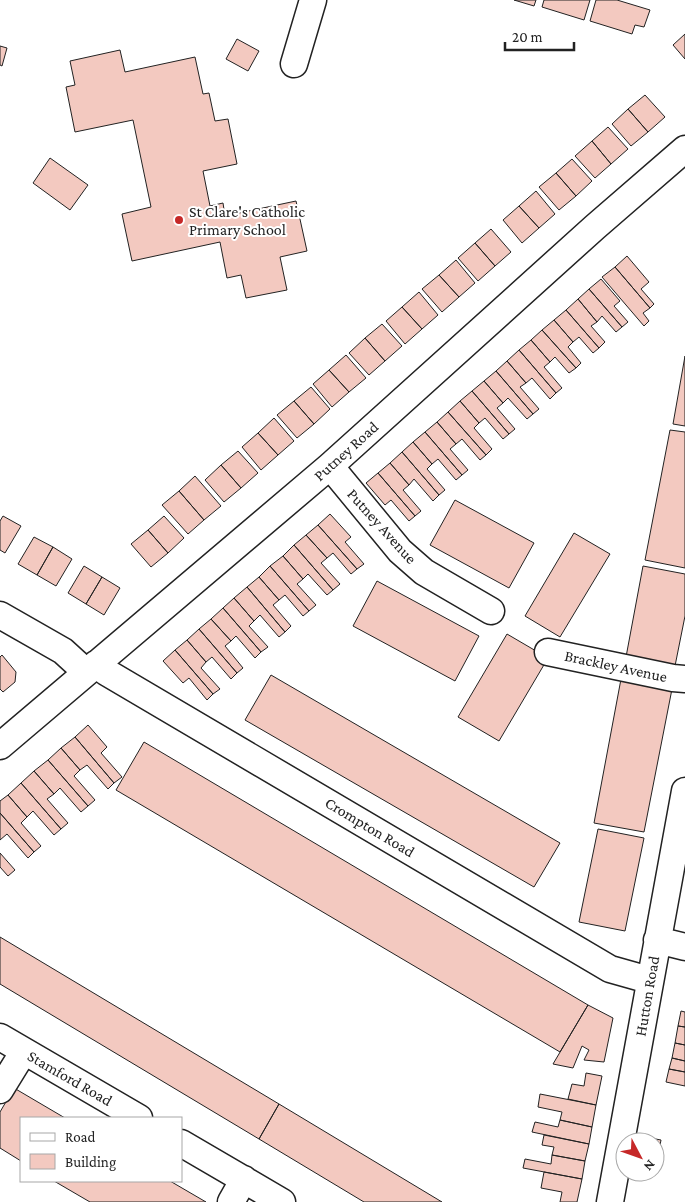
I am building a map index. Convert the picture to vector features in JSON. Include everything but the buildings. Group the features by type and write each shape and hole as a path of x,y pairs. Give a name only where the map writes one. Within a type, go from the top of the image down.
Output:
{"street":[{"path":"294,64 313,0"},
{"name":"Putney Road","path":"0,746 330,466 595,227 685,149"},
{"name":"Putney Avenue","path":"330,466 400,551 424,572 491,611"},
{"name":"Crompton Road","path":"0,615 91,668 115,677 610,968 649,980"},
{"name":"Brackley Avenue","path":"548,652 685,679"},
{"name":"Hutton Road","path":"610,1202 685,791"},
{"path":"657,940 685,947"},
{"name":"Stamford Road","path":"0,1037 138,1117"},
{"path":"0,1090 24,1051"},
{"path":"182,1143 282,1202"},
{"path":"231,1202 244,1179"}],"place":[{"name":"St Clare's Catholic Primary School","path":"179,220"}]}
